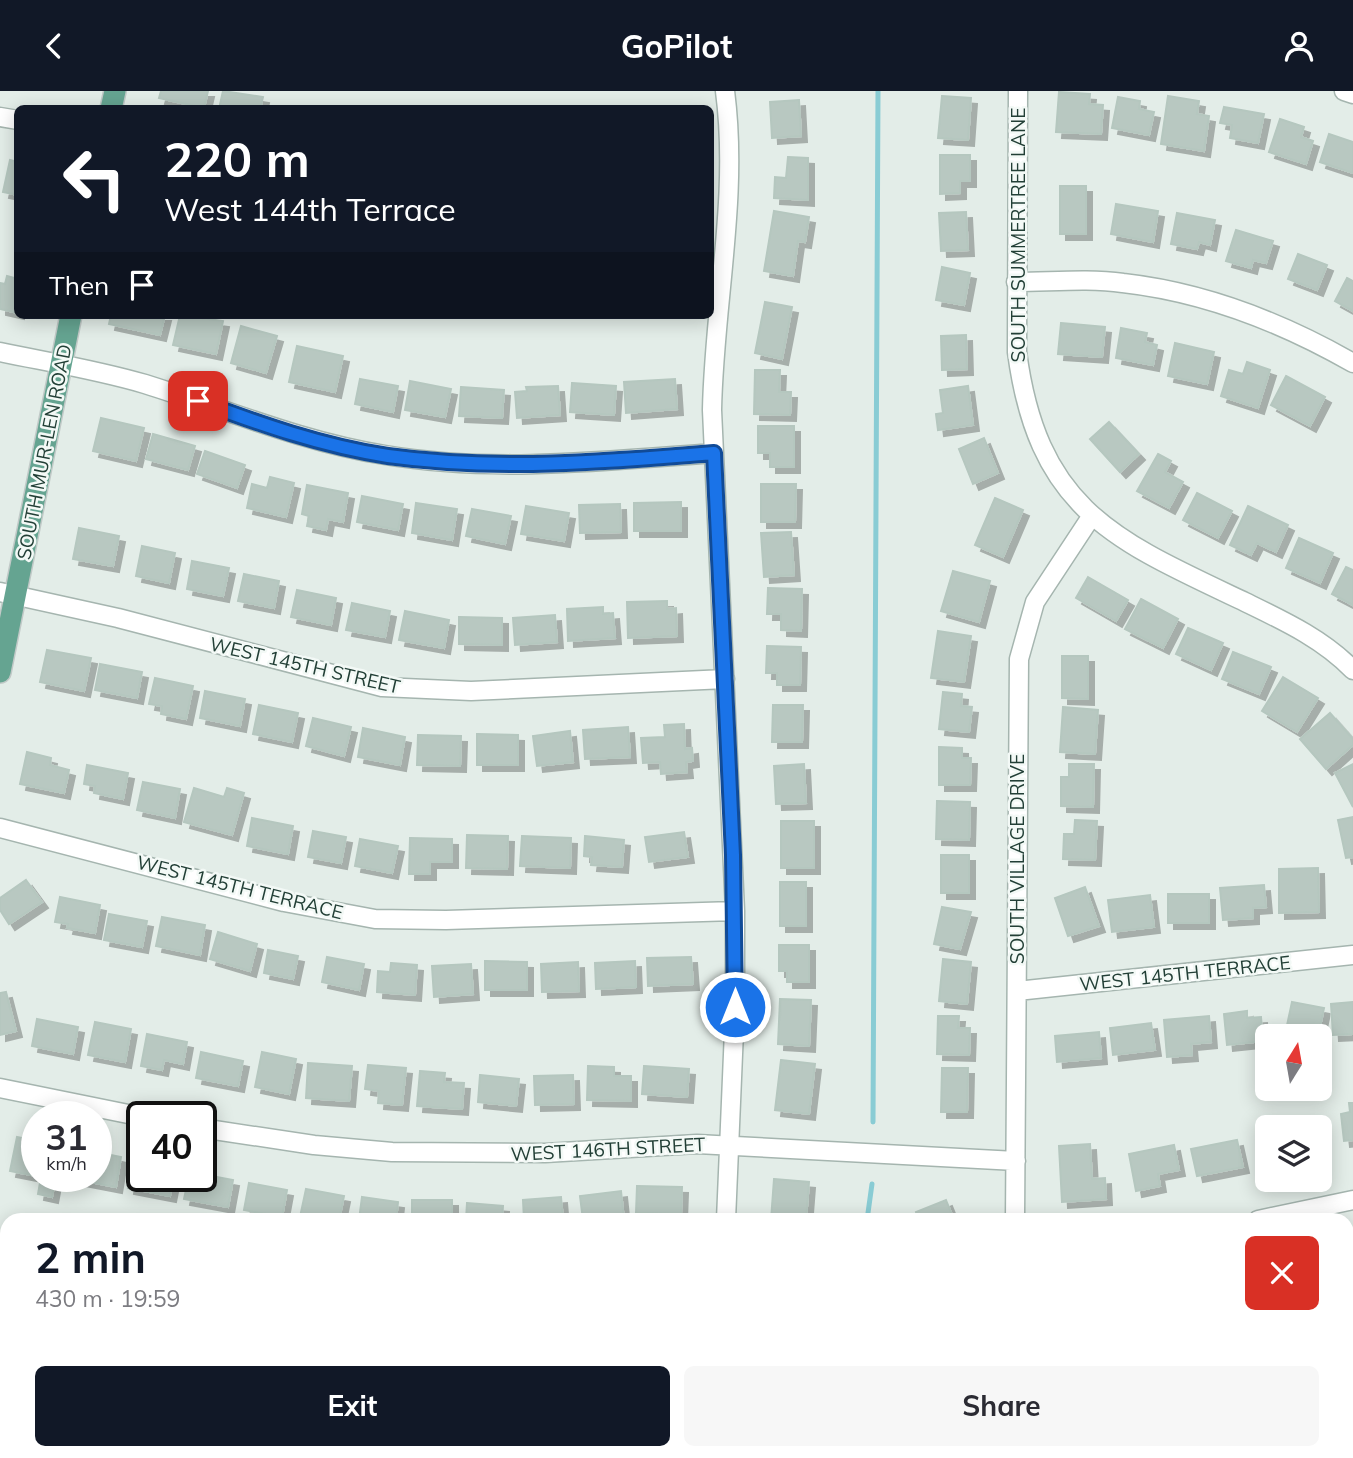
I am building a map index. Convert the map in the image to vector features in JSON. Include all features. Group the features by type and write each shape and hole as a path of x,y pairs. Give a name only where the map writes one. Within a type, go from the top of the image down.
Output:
{"main road":[{"name":"SOUTH MUR-LEN ROAD","path":"0,672 8,594 70,319"}],"street":[{"path":"725,91 730,159 718,226 713,346 714,453 734,911 726,1213"},
{"name":"SOUTH SUMMERTREE LANE","path":"1018,91 1017,352 1022,393 1032,427 1051,464 1091,517 1137,549 1313,637 1353,670"},
{"path":"1344,91 1353,94"},
{"path":"1016,282 1139,285 1219,305 1273,323 1353,363"},
{"path":"0,352 142,383 283,431 385,455 437,462 526,464 714,453"},
{"name":"SOUTH VILLAGE DRIVE","path":"1015,1213 1019,659 1035,601 1091,517"},
{"name":"WEST 145TH STREET","path":"8,594 118,618 382,687 471,691 725,679"},
{"name":"WEST 145TH TERRACE","path":"0,828 284,902 375,919 446,920 734,911"},
{"name":"WEST 145TH TERRACE","path":"1017,991 1353,955"},
{"path":"0,1088 126,1114"},
{"name":"WEST 146TH STREET","path":"217,1130 314,1145 465,1154 545,1153 657,1144 729,1145 1016,1161"},
{"path":"1291,1213 1353,1200"}],"building":[{"path":"161,91 208,91 205,105 190,105 159,98"},
{"path":"223,91 263,97 261,105 220,105"},
{"path":"1059,92 1090,94 1089,104 1103,105 1101,134 1056,132"},
{"path":"942,96 971,98 968,140 938,138"},
{"path":"1168,96 1199,101 1197,114 1209,116 1204,151 1161,144"},
{"path":"1118,97 1140,101 1139,109 1154,112 1149,135 1112,128"},
{"path":"799,100 801,136 772,138 770,102"},
{"path":"1224,107 1264,114 1258,143 1230,138 1232,125 1220,123"},
{"path":"1280,119 1304,127 1301,137 1313,141 1306,164 1269,152"},
{"path":"1329,134 1353,142 1353,173 1320,162"},
{"path":"940,155 970,155 970,181 960,181 960,193 940,194"},
{"path":"788,157 808,158 808,200 774,198 775,177 786,178"},
{"path":"10,160 14,161 14,194 3,192"},
{"path":"1060,186 1086,186 1086,234 1060,234"},
{"path":"1116,204 1158,211 1153,242 1111,234"},
{"path":"774,211 809,217 805,242 798,241 793,276 764,271"},
{"path":"966,212 968,250 941,251 939,213"},
{"path":"1177,213 1215,220 1210,245 1199,242 1197,249 1171,244"},
{"path":"1236,230 1273,241 1266,263 1253,260 1251,268 1226,261"},
{"path":"1298,254 1327,265 1317,290 1288,279"},
{"path":"942,267 970,273 964,305 936,300"},
{"path":"7,276 14,278 14,312 0,309 0,283 5,284"},
{"path":"1347,278 1353,281 1353,311 1335,301"},
{"path":"765,302 792,307 782,359 755,353"},
{"path":"110,319 164,319 160,335 109,324"},
{"path":"179,319 223,321 216,354 173,345"},
{"path":"1061,323 1105,327 1102,357 1058,354"},
{"path":"241,326 277,336 266,373 231,363"},
{"path":"1121,328 1147,333 1145,342 1157,345 1153,365 1116,358"},
{"path":"966,335 967,369 942,370 941,336"},
{"path":"1175,343 1214,352 1207,384 1168,376"},
{"path":"297,346 343,356 335,392 289,382"},
{"path":"1247,362 1270,370 1258,408 1221,396 1229,370 1243,374"},
{"path":"755,370 780,370 779,392 791,392 790,415 754,414"},
{"path":"1286,376 1325,397 1310,426 1271,405"},
{"path":"360,379 398,386 393,412 355,404"},
{"path":"675,379 677,409 626,413 624,382"},
{"path":"410,381 451,389 445,417 405,410"},
{"path":"572,383 616,386 614,415 570,412"},
{"path":"558,386 560,415 517,418 515,392 527,391 526,387"},
{"path":"968,386 973,425 938,430 936,414 943,413 940,390"},
{"path":"461,387 504,390 502,418 459,416"},
{"path":"101,418 144,428 136,461 93,451"},
{"path":"1109,422 1139,454 1120,472 1090,439"},
{"path":"758,426 794,426 794,467 770,467 770,453 758,453"},
{"path":"153,434 195,446 188,470 146,459"},
{"path":"984,438 998,473 973,484 959,449"},
{"path":"205,451 245,465 237,488 197,474"},
{"path":"1158,454 1171,461 1165,472 1183,482 1169,508 1137,491"},
{"path":"270,477 294,483 286,517 247,508 252,484 267,488"},
{"path":"761,484 796,484 795,522 761,522"},
{"path":"307,485 348,493 343,522 328,519 326,530 307,526 309,516 302,514"},
{"path":"1197,493 1232,511 1218,538 1183,520"},
{"path":"362,496 403,504 398,530 357,522"},
{"path":"995,498 1023,510 1003,557 975,545"},
{"path":"681,502 681,531 634,531 634,503"},
{"path":"416,503 457,509 452,540 412,533"},
{"path":"620,504 621,532 580,533 579,505"},
{"path":"526,506 569,513 564,541 521,534"},
{"path":"1248,506 1288,525 1276,552 1257,543 1251,555 1230,545"},
{"path":"472,509 511,516 505,544 466,536"},
{"path":"79,528 119,536 113,566 73,559"},
{"path":"791,532 794,575 764,577 761,533"},
{"path":"1299,538 1333,553 1320,583 1286,568"},
{"path":"142,546 175,553 169,583 136,576"},
{"path":"192,561 229,568 223,596 187,589"},
{"path":"1346,567 1353,570 1353,605 1332,594"},
{"path":"953,571 990,581 979,622 941,611"},
{"path":"244,574 279,581 274,608 238,601"},
{"path":"1088,577 1128,600 1116,621 1076,598"},
{"path":"768,588 802,589 801,631 781,630 781,614 767,614"},
{"path":"297,590 336,598 331,625 291,617"},
{"path":"1141,599 1178,619 1163,648 1125,629"},
{"path":"667,601 667,609 676,608 677,636 628,638 627,602"},
{"path":"352,603 390,611 385,637 346,630"},
{"path":"603,607 603,614 613,613 615,638 568,641 567,609"},
{"path":"405,611 449,620 444,648 399,640"},
{"path":"555,615 557,642 515,645 513,618"},
{"path":"459,617 502,618 502,645 459,644"},
{"path":"1188,628 1223,643 1211,670 1176,654"},
{"path":"938,631 971,636 964,682 931,678"},
{"path":"767,646 801,647 800,685 777,685 777,673 766,673"},
{"path":"47,650 91,658 84,691 40,682"},
{"path":"1233,652 1271,667 1259,694 1222,679"},
{"path":"1062,656 1088,656 1088,699 1062,698"},
{"path":"100,664 142,672 137,698 95,690"},
{"path":"1283,677 1318,698 1297,732 1262,711"},
{"path":"155,678 193,686 186,719 161,714 162,706 149,704"},
{"path":"205,691 245,699 240,726 200,718"},
{"path":"943,692 962,694 961,706 972,707 969,732 939,729"},
{"path":"259,705 298,713 292,742 253,734"},
{"path":"773,705 803,705 802,742 772,742"},
{"path":"1063,707 1098,710 1095,754 1060,752"},
{"path":"1330,713 1353,739 1353,745 1326,769 1300,739"},
{"path":"313,718 351,727 344,756 306,746"},
{"path":"684,724 685,749 692,748 693,761 686,762 687,772 661,774 660,762 643,763 641,738 665,737 664,725"},
{"path":"628,727 630,757 585,759 583,730"},
{"path":"363,728 405,737 400,765 358,757"},
{"path":"570,731 573,762 537,766 533,736"},
{"path":"477,734 518,735 518,765 477,765"},
{"path":"418,735 461,736 460,766 417,765"},
{"path":"939,747 962,748 962,758 971,758 970,785 939,785"},
{"path":"27,752 51,758 50,765 69,770 64,793 20,784"},
{"path":"804,764 806,803 776,804 774,766"},
{"path":"1069,764 1094,764 1093,807 1061,806 1061,777 1069,777"},
{"path":"1353,764 1353,807 1335,773"},
{"path":"87,765 128,773 123,799 94,793 95,786 84,784"},
{"path":"143,782 180,789 175,818 137,810"},
{"path":"194,788 224,797 227,788 244,793 232,835 184,822"},
{"path":"937,801 970,802 969,840 936,839"},
{"path":"1353,817 1353,857 1346,858 1338,820"},
{"path":"252,818 293,826 288,854 247,846"},
{"path":"1075,820 1097,821 1095,860 1063,859 1064,834 1074,834"},
{"path":"781,821 814,821 814,868 781,868"},
{"path":"313,831 346,837 341,863 308,857"},
{"path":"684,832 688,857 649,862 645,837"},
{"path":"467,835 508,836 507,869 466,868"},
{"path":"522,836 571,838 570,868 520,866"},
{"path":"585,836 624,840 622,867 591,865 592,857 584,856"},
{"path":"410,838 452,839 452,862 430,862 430,874 409,874"},
{"path":"360,839 398,846 392,873 355,866"},
{"path":"941,855 969,855 969,893 941,893"},
{"path":"1318,868 1319,912 1279,913 1279,869"},
{"path":"26,880 42,902 9,924 0,910 0,898"},
{"path":"780,882 806,882 806,926 780,926"},
{"path":"1264,885 1266,907 1253,908 1253,918 1223,920 1220,888"},
{"path":"1085,887 1099,926 1068,936 1055,898"},
{"path":"1168,894 1209,894 1209,923 1168,923"},
{"path":"1150,895 1154,927 1112,932 1108,900"},
{"path":"60,897 100,905 95,933 67,928 68,924 55,922"},
{"path":"942,907 971,912 960,949 934,944"},
{"path":"109,914 147,921 142,947 104,940"},
{"path":"162,917 205,925 200,955 156,946"},
{"path":"218,932 257,944 250,971 210,959"},
{"path":"779,945 809,945 809,982 787,982 787,971 779,971"},
{"path":"268,950 298,956 293,979 264,973"},
{"path":"327,957 364,964 359,990 322,982"},
{"path":"691,957 693,984 648,986 647,958"},
{"path":"943,959 971,962 967,1004 939,1001"},
{"path":"485,961 527,962 527,990 485,990"},
{"path":"635,961 636,987 596,989 595,963"},
{"path":"578,962 579,991 542,992 541,964"},
{"path":"391,963 417,965 415,995 377,992 378,971 390,972"},
{"path":"471,964 473,994 434,997 432,966"},
{"path":"6,992 16,1031 0,1035 0,993"},
{"path":"780,999 811,1000 809,1046 778,1044"},
{"path":"1292,1002 1324,1008 1321,1024 1287,1024"},
{"path":"1353,1002 1353,1034 1333,1035 1331,1004"},
{"path":"1247,1011 1247,1018 1261,1017 1262,1024 1255,1024 1255,1042 1227,1045 1224,1014"},
{"path":"938,1016 959,1016 958,1028 970,1028 969,1055 937,1054"},
{"path":"1209,1016 1211,1042 1191,1044 1192,1055 1167,1057 1164,1020"},
{"path":"37,1019 78,1027 73,1054 32,1046"},
{"path":"95,1022 131,1029 125,1062 88,1055"},
{"path":"1151,1023 1155,1050 1113,1055 1110,1028"},
{"path":"1099,1032 1101,1058 1057,1062 1055,1036"},
{"path":"147,1034 187,1042 183,1064 164,1060 162,1070 141,1066"},
{"path":"201,1052 243,1061 238,1086 196,1078"},
{"path":"262,1052 296,1059 289,1094 255,1087"},
{"path":"781,1060 815,1064 809,1114 775,1110"},
{"path":"308,1063 352,1066 349,1101 306,1098"},
{"path":"368,1065 406,1068 402,1105 378,1103 379,1091 365,1089"},
{"path":"588,1066 614,1067 614,1076 631,1076 631,1101 587,1100"},
{"path":"644,1066 689,1069 687,1097 642,1094"},
{"path":"942,1068 968,1068 967,1112 941,1112"},
{"path":"420,1071 445,1073 444,1082 464,1083 462,1109 417,1106"},
{"path":"480,1075 519,1079 516,1106 478,1102"},
{"path":"573,1075 574,1104 535,1105 534,1076"},
{"path":"1349,1103 1353,1103 1353,1140 1344,1141 1341,1114 1350,1112"},
{"path":"17,1137 21,1138 21,1173 10,1171"},
{"path":"1237,1140 1243,1167 1197,1176 1191,1149"},
{"path":"1090,1144 1092,1179 1105,1178 1106,1199 1062,1202 1059,1146"},
{"path":"1174,1145 1179,1170 1158,1174 1160,1186 1136,1191 1129,1154"},
{"path":"112,1155 121,1157 116,1187 112,1186"},
{"path":"217,1177 233,1180 228,1207 184,1199 186,1192 217,1192"},
{"path":"774,1179 809,1182 807,1213 772,1213"},
{"path":"249,1183 287,1190 283,1213 244,1210"},
{"path":"637,1186 682,1187 681,1213 636,1213"},
{"path":"306,1189 344,1196 340,1213 301,1213"},
{"path":"621,1191 623,1213 582,1213 580,1196"},
{"path":"38,1192 53,1192 52,1197"},
{"path":"149,1192 171,1192 170,1196"},
{"path":"362,1197 398,1202 397,1213 360,1213"},
{"path":"561,1197 562,1213 524,1213 523,1200"},
{"path":"412,1200 452,1200 452,1213 412,1213"},
{"path":"946,1200 951,1213 916,1213"},
{"path":"467,1203 503,1206 502,1213 466,1213"}],"waterway":[{"path":"873,1122 878,91"},
{"path":"868,1213 872,1184"}],"route":[{"path":"198,401 266,426 333,445 437,462 526,464 714,453 733,855 735,1007"}]}
